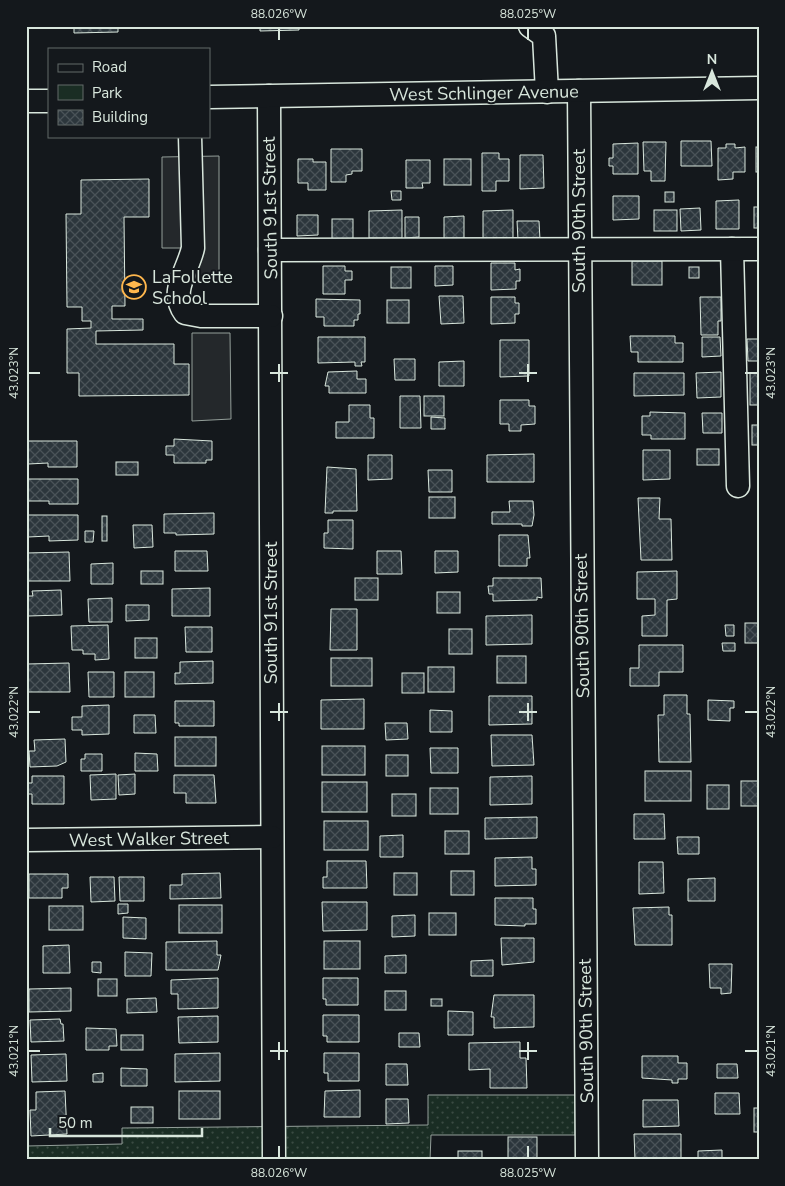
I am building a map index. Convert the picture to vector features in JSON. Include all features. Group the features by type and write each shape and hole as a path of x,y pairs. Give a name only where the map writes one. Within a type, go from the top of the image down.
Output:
{"street":[{"path":"530,26 544,36 547,92"},
{"name":"West Schlinger Avenue","path":"210,97 759,88"},
{"name":"South 90th Street","path":"579,92 587,1160"},
{"name":"South 91st Street","path":"269,96 274,1160"},
{"path":"26,101 48,101"},
{"path":"190,138 193,248 190,262 177,292 179,304 185,312 201,316 271,316"},
{"path":"732,249 738,486"},
{"path":"270,250 759,249"},
{"name":"West Walker Street","path":"26,840 272,837"}],"green space":[{"path":"428,1095 575,1095 575,1135 431,1135 430,1160 26,1160 26,1146 122,1144 122,1128 428,1125"}],"shaded area":[{"path":"219,156 219,282 199,282 198,248 162,248 162,157"},
{"path":"192,333 230,333 231,419 192,421"}],"building":[{"path":"74,26 118,26 118,32 74,33"},
{"path":"260,26 299,26 299,30 260,31"},
{"path":"314,26 360,26 360,27 314,28"},
{"path":"681,141 711,141 712,166 681,166"},
{"path":"643,142 666,142 665,181 651,181 651,171 644,171"},
{"path":"638,143 638,174 613,174 613,166 609,166 609,158 613,158 613,144"},
{"path":"726,144 735,144 735,148 745,147 745,172 733,172 733,179 718,180 718,148 726,148"},
{"path":"756,147 759,147 759,172 756,172"},
{"path":"331,149 362,149 362,171 352,171 352,174 346,175 346,182 331,182"},
{"path":"482,153 499,153 499,159 509,159 509,181 496,181 496,191 482,191"},
{"path":"520,155 543,155 544,188 520,189"},
{"path":"298,159 313,159 313,162 326,162 326,190 308,190 308,183 298,183"},
{"path":"444,159 471,159 471,185 444,185"},
{"path":"406,160 430,160 430,183 422,183 423,188 406,188"},
{"path":"149,179 149,217 124,217 125,306 112,306 112,319 143,319 143,330 96,331 96,344 174,344 174,364 189,364 189,395 79,396 79,373 67,373 67,329 91,328 91,321 82,321 82,307 67,307 66,214 81,214 81,180"},
{"path":"391,191 401,191 401,200 392,200"},
{"path":"665,192 674,192 674,202 665,202"},
{"path":"613,196 639,196 639,219 613,220"},
{"path":"739,200 739,229 716,229 716,201"},
{"path":"754,207 759,207 759,228 754,228"},
{"path":"700,208 701,230 681,231 680,209"},
{"path":"402,210 402,238 369,238 369,211"},
{"path":"513,210 513,239 483,240 483,211"},
{"path":"654,210 677,210 677,231 654,231"},
{"path":"297,215 318,215 318,235 297,236"},
{"path":"464,216 464,239 444,239 444,217"},
{"path":"405,217 419,217 419,237 405,238"},
{"path":"332,219 353,219 353,240 332,240"},
{"path":"517,221 539,221 540,240 518,240"},
{"path":"632,261 662,261 662,285 632,285"},
{"path":"491,263 515,263 515,270 520,269 520,281 516,281 516,289 491,290"},
{"path":"323,266 345,266 345,271 352,271 352,280 345,280 345,294 323,294"},
{"path":"435,266 453,266 453,285 435,286"},
{"path":"391,267 411,267 411,288 391,288"},
{"path":"689,267 699,267 699,278 689,278"},
{"path":"439,296 463,296 464,323 441,324"},
{"path":"491,297 515,297 515,303 519,303 519,314 515,314 515,323 491,324"},
{"path":"700,297 721,297 721,321 718,321 718,335 701,335"},
{"path":"316,299 360,300 358,320 354,320 354,326 324,326 324,317 316,317"},
{"path":"387,300 409,300 409,323 387,323"},
{"path":"630,336 675,336 675,343 683,343 683,362 638,362 638,352 631,352"},
{"path":"318,337 365,337 365,362 361,362 362,366 355,366 355,362 318,363"},
{"path":"702,337 720,337 721,356 702,357"},
{"path":"747,339 759,339 759,361 748,361"},
{"path":"500,340 529,340 529,376 500,377"},
{"path":"394,359 415,359 415,380 395,380"},
{"path":"464,361 464,386 439,386 439,362"},
{"path":"357,371 357,379 366,379 366,393 329,393 329,386 325,386 328,372"},
{"path":"721,372 721,397 697,398 696,373"},
{"path":"634,373 684,373 684,395 634,396"},
{"path":"750,373 759,373 759,405 750,405"},
{"path":"400,396 420,396 421,428 400,428"},
{"path":"424,396 444,396 444,416 424,416"},
{"path":"500,400 529,400 529,406 535,406 535,424 521,425 521,431 509,431 509,424 500,424"},
{"path":"349,405 370,405 370,418 374,418 374,438 336,438 336,422 349,422"},
{"path":"650,412 685,413 685,439 651,439 651,435 642,435 642,416 650,416"},
{"path":"702,413 722,413 722,433 703,433"},
{"path":"431,417 445,418 445,429 431,429"},
{"path":"752,425 759,425 759,445 752,445"},
{"path":"174,439 212,441 212,460 206,460 206,463 174,463 174,455 166,455 166,446 174,446"},
{"path":"27,441 77,441 77,467 48,467 48,463 28,464"},
{"path":"697,449 719,449 719,465 697,465"},
{"path":"643,450 670,450 670,479 643,480"},
{"path":"534,454 534,482 487,482 487,455"},
{"path":"368,455 392,455 392,479 368,480"},
{"path":"116,462 138,462 138,475 116,475"},
{"path":"327,467 356,469 357,511 325,513"},
{"path":"428,470 452,470 452,492 429,492"},
{"path":"27,479 78,479 78,504 49,504 49,501 27,501"},
{"path":"429,497 455,497 455,518 429,518"},
{"path":"638,498 660,498 659,519 671,519 672,560 641,560"},
{"path":"509,501 533,501 534,515 532,526 492,524 492,512 510,512"},
{"path":"214,513 214,534 176,535 176,533 164,533 164,514"},
{"path":"27,515 78,515 78,540 49,541 49,536 28,537"},
{"path":"102,516 107,516 107,541 102,541"},
{"path":"328,520 353,520 353,549 324,548 324,533 328,533"},
{"path":"133,525 152,525 153,547 134,548"},
{"path":"85,531 94,531 93,542 85,542"},
{"path":"499,535 528,535 530,558 527,558 527,566 499,566"},
{"path":"175,551 207,551 208,571 175,571"},
{"path":"377,551 401,551 402,574 377,574"},
{"path":"435,551 458,551 458,572 435,573"},
{"path":"69,552 70,581 26,581 26,553"},
{"path":"113,563 113,584 91,584 91,564"},
{"path":"141,571 163,571 163,584 141,584"},
{"path":"677,571 677,599 667,600 667,636 642,636 642,616 655,615 655,599 637,599 637,572"},
{"path":"355,578 378,578 378,600 355,600"},
{"path":"493,578 541,578 542,598 537,597 537,600 493,601 493,594 489,594 488,586 493,586"},
{"path":"210,588 210,616 172,616 172,589"},
{"path":"61,590 62,615 28,616 27,596 33,596 32,591"},
{"path":"437,592 460,592 460,613 437,613"},
{"path":"112,598 112,622 89,622 88,599"},
{"path":"126,605 149,605 149,620 126,621"},
{"path":"331,609 357,609 357,650 330,650"},
{"path":"532,615 532,644 486,645 486,616"},
{"path":"745,623 759,623 759,643 745,643"},
{"path":"108,625 109,659 95,660 95,654 83,654 83,650 72,650 71,626"},
{"path":"725,625 734,625 734,636 726,636"},
{"path":"185,627 212,627 212,652 186,652"},
{"path":"449,629 472,629 472,654 449,654"},
{"path":"135,638 157,638 157,658 135,658"},
{"path":"722,643 735,643 735,651 723,651"},
{"path":"639,645 683,645 683,672 659,672 659,686 630,686 630,668 639,668"},
{"path":"497,656 526,656 526,683 497,683"},
{"path":"331,658 372,658 372,686 331,686"},
{"path":"213,661 213,683 175,684 175,673 180,673 180,662"},
{"path":"69,663 70,692 27,692 27,664"},
{"path":"428,667 454,667 454,692 428,692"},
{"path":"88,672 114,672 114,697 89,697"},
{"path":"125,672 154,672 154,697 125,697"},
{"path":"402,673 424,673 424,693 402,693"},
{"path":"664,695 687,695 687,714 690,714 691,762 659,762 658,715 664,715"},
{"path":"489,696 532,696 532,724 489,725"},
{"path":"364,699 364,729 321,729 321,700"},
{"path":"708,700 734,701 734,708 730,708 730,721 708,720"},
{"path":"175,701 214,701 214,726 179,726 179,723 175,723"},
{"path":"109,705 109,734 82,735 82,730 72,730 72,717 82,717 82,706"},
{"path":"430,710 452,711 452,732 430,732"},
{"path":"134,715 155,715 156,733 134,733"},
{"path":"385,723 407,723 408,739 386,740"},
{"path":"491,735 532,735 534,765 492,766"},
{"path":"175,737 216,737 216,766 175,766"},
{"path":"65,739 66,762 57,766 30,767 29,751 35,751 34,740"},
{"path":"322,746 365,746 365,775 322,775"},
{"path":"430,748 458,748 458,773 431,773"},
{"path":"135,753 157,754 158,771 135,771"},
{"path":"85,754 102,754 102,771 81,771 81,759 85,759"},
{"path":"386,755 408,755 408,776 386,776"},
{"path":"645,771 691,771 691,801 645,801"},
{"path":"116,774 116,799 91,800 90,775"},
{"path":"135,774 135,794 119,795 118,775"},
{"path":"174,775 214,775 216,803 186,803 186,793 174,793"},
{"path":"32,776 64,776 64,804 32,804 32,794 28,794 28,783 32,783"},
{"path":"532,776 532,804 490,805 490,777"},
{"path":"741,781 759,781 759,806 741,806"},
{"path":"322,782 367,782 367,812 322,812"},
{"path":"707,785 729,785 729,809 707,809"},
{"path":"430,788 458,788 458,814 430,814"},
{"path":"392,794 416,794 416,816 392,816"},
{"path":"634,814 664,814 665,839 634,839"},
{"path":"537,817 537,838 485,839 485,818"},
{"path":"324,821 368,821 368,850 324,850"},
{"path":"445,831 469,831 469,854 445,854"},
{"path":"403,835 403,857 380,857 380,836"},
{"path":"677,837 699,837 699,854 678,854"},
{"path":"532,857 532,869 536,869 536,885 495,886 495,858"},
{"path":"327,861 366,861 367,888 323,888 323,877 327,877"},
{"path":"639,862 663,862 664,893 639,894"},
{"path":"451,871 474,871 474,895 451,895"},
{"path":"220,873 221,898 170,899 170,885 182,885 182,874"},
{"path":"394,873 417,873 417,895 394,895"},
{"path":"29,874 68,874 68,888 62,888 62,898 29,898"},
{"path":"90,877 114,877 115,901 91,902"},
{"path":"119,877 144,877 144,901 120,901"},
{"path":"715,878 715,901 688,901 688,879"},
{"path":"495,898 533,898 533,909 536,909 536,924 525,924 525,926 495,925"},
{"path":"322,902 367,902 367,930 323,931"},
{"path":"118,904 128,904 128,913 118,914"},
{"path":"179,905 222,905 222,933 179,933"},
{"path":"49,906 83,906 83,930 49,930"},
{"path":"669,907 669,915 672,915 672,945 635,945 633,908"},
{"path":"429,913 456,913 456,935 429,935"},
{"path":"415,915 415,936 392,937 392,916"},
{"path":"123,917 146,918 146,939 123,938"},
{"path":"501,938 534,938 534,962 502,965"},
{"path":"217,941 217,955 221,955 218,970 166,970 166,942"},
{"path":"324,941 360,941 360,969 324,969"},
{"path":"69,945 70,973 43,973 43,946"},
{"path":"125,952 152,953 151,976 125,976"},
{"path":"406,955 406,973 385,973 385,956"},
{"path":"493,960 493,976 471,976 471,961"},
{"path":"92,962 101,962 101,973 92,972"},
{"path":"709,964 732,964 731,993 721,994 721,988 710,988"},
{"path":"218,978 218,1008 178,1009 178,994 171,994 171,980"},
{"path":"323,978 358,978 358,1005 326,1005 326,999 323,999"},
{"path":"98,979 117,979 117,996 98,996"},
{"path":"71,988 71,1011 29,1012 29,989"},
{"path":"385,991 406,991 406,1010 385,1010"},
{"path":"494,995 534,995 534,1027 494,1028 494,1017 491,1017"},
{"path":"156,998 157,1012 127,1013 127,999"},
{"path":"431,999 442,999 442,1006 431,1006"},
{"path":"448,1011 473,1012 473,1035 448,1035"},
{"path":"323,1015 359,1015 359,1042 327,1042 327,1036 323,1036"},
{"path":"218,1016 218,1042 179,1043 178,1017"},
{"path":"60,1019 61,1024 63,1024 64,1041 31,1042 30,1020"},
{"path":"86,1028 116,1029 117,1046 109,1046 109,1050 86,1050"},
{"path":"399,1033 419,1033 420,1047 399,1047"},
{"path":"121,1035 143,1035 143,1050 121,1050"},
{"path":"520,1042 520,1058 526,1058 527,1088 490,1088 490,1069 469,1070 469,1043"},
{"path":"220,1053 220,1081 175,1082 175,1054"},
{"path":"324,1053 359,1053 359,1081 328,1081 328,1073 324,1073"},
{"path":"66,1054 67,1081 32,1082 31,1055"},
{"path":"642,1056 678,1056 678,1063 687,1063 687,1079 678,1079 678,1083 672,1083 672,1080 642,1078"},
{"path":"386,1064 407,1064 408,1085 386,1085"},
{"path":"717,1064 737,1064 738,1078 717,1078"},
{"path":"121,1068 147,1069 147,1086 121,1086"},
{"path":"103,1073 103,1082 93,1082 93,1074"},
{"path":"360,1090 360,1117 324,1117 325,1091"},
{"path":"65,1091 67,1134 31,1136 30,1110 36,1110 36,1092"},
{"path":"179,1091 220,1091 220,1119 179,1119"},
{"path":"715,1093 739,1093 740,1114 715,1114"},
{"path":"386,1099 408,1099 409,1123 386,1124"},
{"path":"643,1100 678,1100 679,1126 643,1127"},
{"path":"131,1107 153,1107 153,1123 131,1123"},
{"path":"754,1108 759,1108 759,1132 754,1132"},
{"path":"634,1134 681,1134 681,1160 635,1160"},
{"path":"508,1137 537,1137 537,1160 508,1160"},
{"path":"722,1150 722,1160 698,1160 698,1151"},
{"path":"458,1151 482,1151 482,1160 458,1160"}],"place":[{"name":"LaFollette School","path":"134,287"}]}
